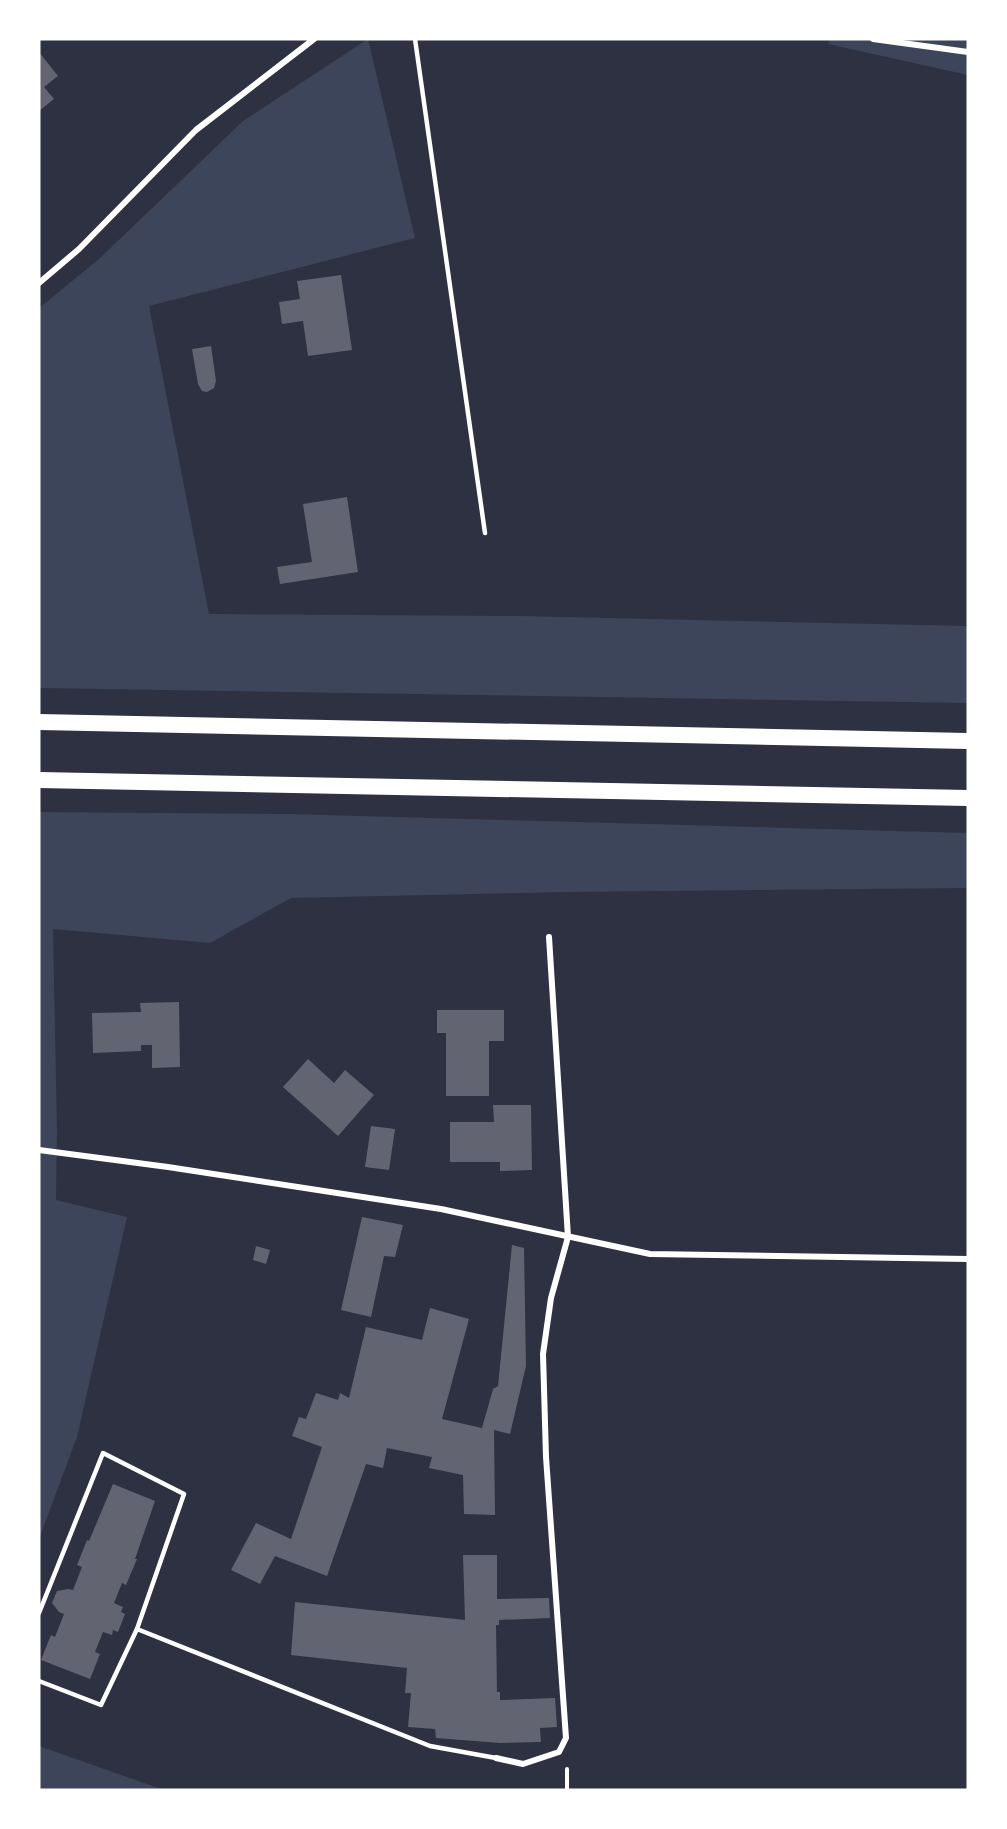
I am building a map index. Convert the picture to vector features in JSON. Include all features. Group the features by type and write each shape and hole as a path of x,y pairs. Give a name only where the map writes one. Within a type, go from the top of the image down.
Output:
{"highway":[{"path":"39,722 968,741"},
{"path":"39,780 968,798"}],"street":[{"path":"39,283 80,249 196,130 314,39"},
{"path":"873,39 968,52"},
{"path":"496,1758 523,1764 559,1752 566,1738 546,1456 543,1354 552,1299 568,1237 549,937"},
{"path":"39,1150 168,1167 441,1209 650,1254 968,1258"}],"lane":[{"path":"415,39 485,533"},
{"path":"39,1612 103,1453 184,1494 137,1629 101,1705 39,1681"},
{"path":"137,1629 430,1746 496,1758"}],"shaded area":[{"path":"368,39 415,238 149,306 209,614 519,616 968,626 968,703 39,688 39,308 99,259 243,121"},
{"path":"830,39 968,39 968,75 828,44"},
{"path":"39,812 290,814 968,833 968,888 567,892 291,898 210,943 53,929 56,1200 127,1217 77,1437 39,1539"},
{"path":"39,1746 164,1790 39,1790"}],"building":[{"path":"39,52 58,76 44,87 54,99 39,111"},
{"path":"341,275 352,350 308,356 303,321 282,324 279,302 300,299 297,281"},
{"path":"211,346 216,381 214,388 207,392 202,391 198,384 192,349"},
{"path":"347,497 358,572 280,584 277,567 312,562 303,504"},
{"path":"179,1002 180,1067 152,1068 152,1045 141,1045 141,1051 93,1053 92,1013 141,1012 140,1003"},
{"path":"437,1010 504,1010 504,1041 489,1041 489,1096 446,1096 446,1033 437,1033"},
{"path":"308,1059 334,1083 345,1070 374,1095 338,1136 283,1087"},
{"path":"493,1105 531,1105 532,1170 500,1171 500,1162 450,1162 450,1122 494,1122"},
{"path":"371,1126 395,1129 389,1170 365,1167"},
{"path":"362,1217 403,1225 395,1257 384,1256 371,1317 341,1310"},
{"path":"512,1245 524,1248 526,1366 510,1434 494,1430 495,1515 464,1514 463,1475 429,1468 432,1457 387,1448 383,1468 366,1464 327,1576 275,1556 260,1584 231,1570 256,1523 291,1539 322,1447 292,1436 299,1417 306,1419 316,1393 338,1400 340,1393 349,1398 366,1327 422,1340 430,1308 469,1319 442,1419 482,1428 493,1389 498,1386"},
{"path":"256,1246 270,1250 266,1264 253,1260"},
{"path":"113,1484 155,1501 135,1559 137,1559 126,1585 122,1583 114,1603 123,1607 121,1612 125,1614 118,1632 113,1630 112,1635 103,1632 95,1652 100,1654 90,1679 41,1660 51,1635 55,1637 64,1614 59,1612 52,1603 57,1591 73,1590 82,1567 77,1565"},
{"path":"463,1555 497,1555 497,1599 549,1598 550,1618 499,1620 499,1625 496,1625 497,1692 500,1692 500,1700 555,1698 557,1727 540,1728 541,1742 500,1743 436,1738 435,1729 408,1727 411,1693 405,1693 407,1668 291,1655 295,1602 465,1620"}]}
